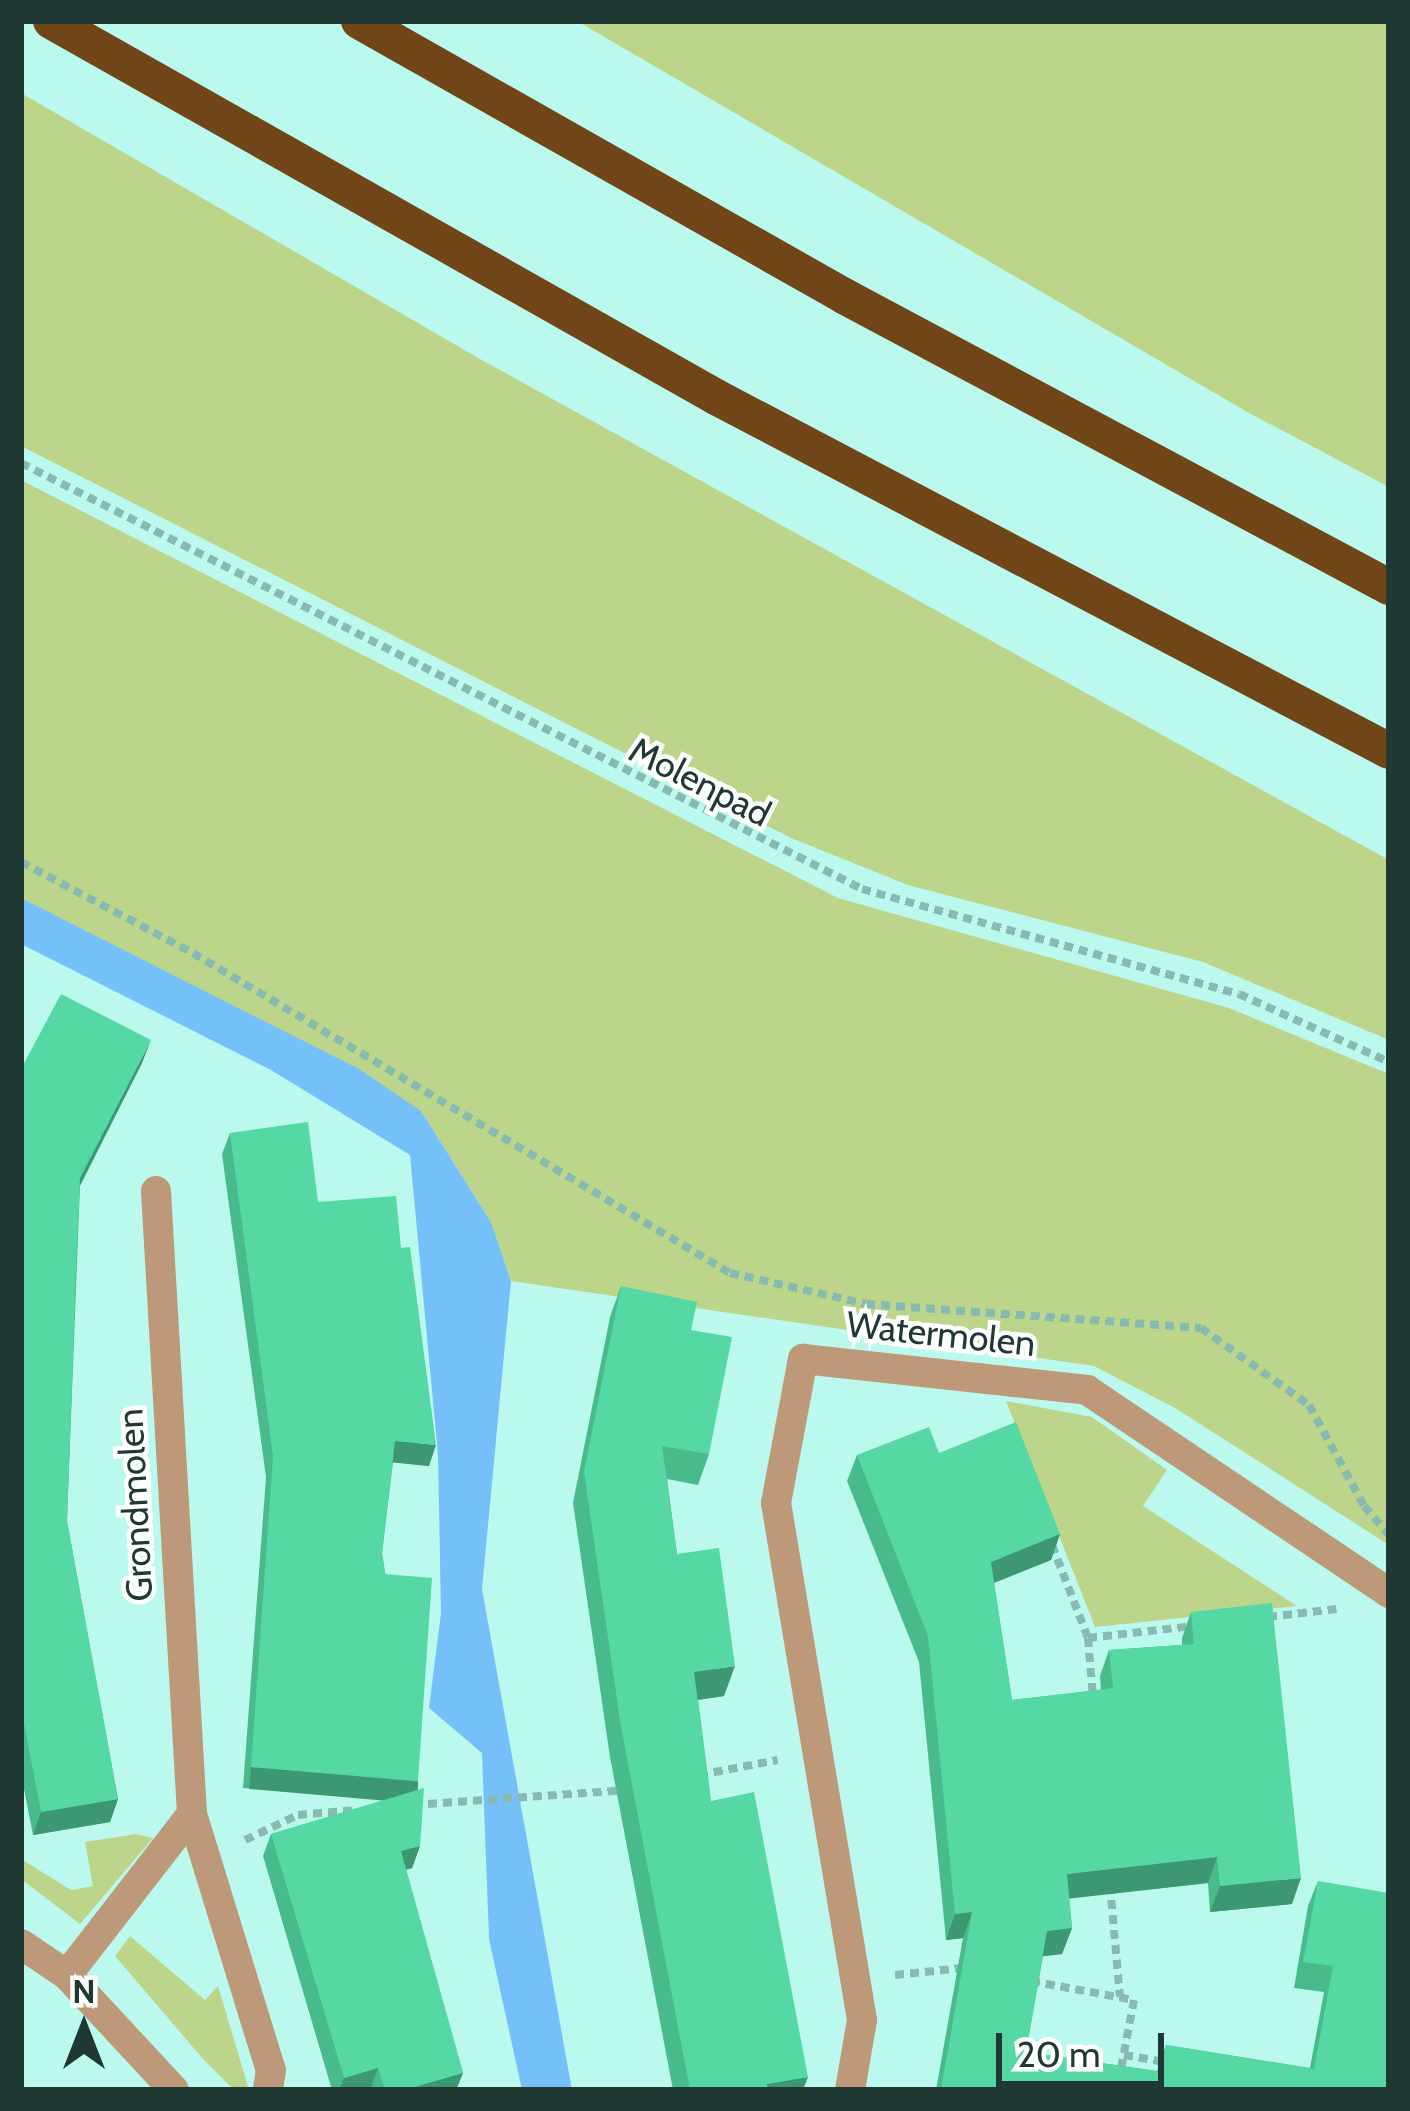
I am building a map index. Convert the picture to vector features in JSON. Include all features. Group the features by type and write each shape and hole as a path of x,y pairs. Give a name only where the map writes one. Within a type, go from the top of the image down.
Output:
{"highway":[{"path":"51,21 716,397 1389,751"},
{"path":"359,21 844,296 1389,587"}],"street":[{"name":"Grondmolen","path":"156,1191 192,1814 271,2070 268,2090"},
{"name":"Watermolen","path":"850,2090 862,2020 776,1503 803,1359 1087,1390 1389,1593"},
{"path":"67,1975 192,1814"},
{"path":"21,1944 67,1975 175,2090"}],"path":[{"name":"Molenpad","path":"21,463 862,890 1239,994 1389,1062"},
{"path":"21,862 193,953 730,1273 866,1304 1201,1328 1309,1406 1364,1506 1389,1535"},
{"path":"1046,1529 1088,1638 1094,1705"},
{"path":"1250,1619 1343,1609"},
{"path":"1088,1638 1204,1624"},
{"path":"688,1777 814,1753"},
{"path":"409,1806 646,1786"},
{"path":"206,1858 298,1815 364,1809"},
{"path":"1108,1862 1120,1997"},
{"path":"856,1984 942,1964 987,1972"},
{"path":"1009,1976 1134,2000 1118,2090"},
{"path":"1124,2055 1189,2066"}],"green space":[{"path":"577,21 1389,21 1389,487 1249,413"},
{"path":"21,93 480,359 1389,860 1389,1040 1203,962 908,885 791,838 21,446"},
{"path":"21,480 838,898 1229,1008 1389,1074 1389,1545 1175,1408 1094,1366 511,1281 491,1222 421,1111 21,898"},
{"path":"1006,1401 1092,1417 1167,1470 1143,1506 1297,1606 1095,1627"},
{"path":"136,1834 153,1838 80,1924 21,1879 21,1859 71,1890 93,1886 85,1842"},
{"path":"130,1936 205,2000 218,1986 249,2090 234,2090 203,2059 115,1956"}],"water":[{"path":"21,898 359,1069 421,1111 491,1222 511,1281 482,1589 572,2090 522,2090 489,1939 482,1753 429,1708 441,1613 438,1455 410,1155 271,1070 21,944"}],"building":[{"path":"61,994 151,1040 80,1178 76,1269 67,1521 118,1799 41,1812 21,1708 21,1069"},
{"path":"308,1122 318,1202 396,1196 401,1248 410,1247 436,1445 395,1441 382,1553 385,1574 432,1578 418,1781 251,1767 273,1456 230,1133"},
{"path":"621,1286 697,1302 691,1330 732,1337 709,1454 662,1446 677,1554 719,1548 735,1666 694,1672 711,1801 754,1792 808,2077 767,2084 768,2090 690,2090 621,1727 584,1472"},
{"path":"1016,1422 1060,1534 991,1562 1012,1700 1113,1688 1109,1650 1194,1644 1191,1612 1272,1603 1301,1878 1220,1886 1217,1857 1067,1874 1072,1928 1047,1931 1026,2052 1161,2072 1166,2045 1314,2069 1333,1966 1303,1962 1318,1881 1389,1893 1389,2090 941,2090 972,1912 955,1914 928,1636 857,1455 929,1427 939,1453"},
{"path":"424,1788 420,1846 401,1851 463,2073 404,2090 385,2090 378,2068 344,2078 271,1834"}]}
